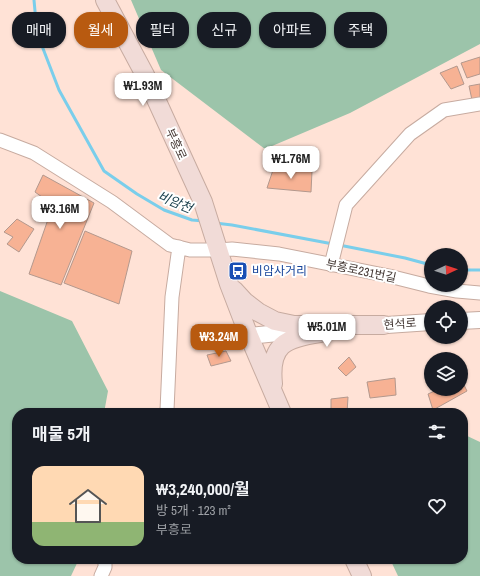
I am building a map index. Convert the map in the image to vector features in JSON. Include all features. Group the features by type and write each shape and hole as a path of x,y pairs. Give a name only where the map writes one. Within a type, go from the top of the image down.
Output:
{"main road":[{"name":"부흥로","path":"105,0 145,76 203,202 218,250"},
{"path":"218,250 249,336 280,408"},
{"path":"229,284 245,302 258,312 276,321 294,325 390,325"},
{"path":"274,393 272,376 276,352 283,344 291,339 301,336 390,325"},
{"path":"356,564 362,576"}],"street":[{"path":"332,258 346,205 410,134 444,110 480,104"},
{"name":"부흥로231번길","path":"0,140 34,153 112,202 170,245 190,250 232,249 332,258 443,288 480,293"},
{"path":"167,408 172,298 179,247"},
{"path":"468,321 480,320"},
{"name":"현석로","path":"249,336 316,329 424,323"},
{"path":"101,576 104,564"}],"green space":[{"path":"131,0 480,0 480,44 350,113 265,149 161,70 152,48 189,48 189,12 136,12"},
{"path":"0,291 72,321 108,391 105,408 12,408 12,564 77,564 71,576 0,576"},
{"path":"468,436 480,442 480,576 398,576 392,564 468,564"}],"building":[{"path":"480,57 480,74 467,78 461,63"},
{"path":"457,66 464,84 451,89 440,73"},
{"path":"480,84 480,99 472,100 469,86"},
{"path":"274,167 312,171 311,192 267,188"},
{"path":"43,175 94,203 61,285 29,274 53,205 35,192"},
{"path":"17,219 34,229 19,252 7,244 13,237 4,232"},
{"path":"85,231 132,251 119,304 64,283"},
{"path":"226,351 231,361 211,366 207,355"},
{"path":"349,357 356,367 346,376 338,368"},
{"path":"395,378 396,395 370,398 367,382"},
{"path":"429,396 458,396 437,408 432,408"},
{"path":"348,397 347,408 331,408 331,399"}],"waterway":[{"name":"비암천","path":"34,0 37,33 59,90 104,171 137,194 164,210 192,220 204,221"},
{"name":"비암천","path":"215,223 333,244"},
{"name":"비암천","path":"339,245 424,263"},
{"name":"비암천","path":"468,270 480,270"}],"place":[{"name":"비암사거리","path":"238,271"}]}
